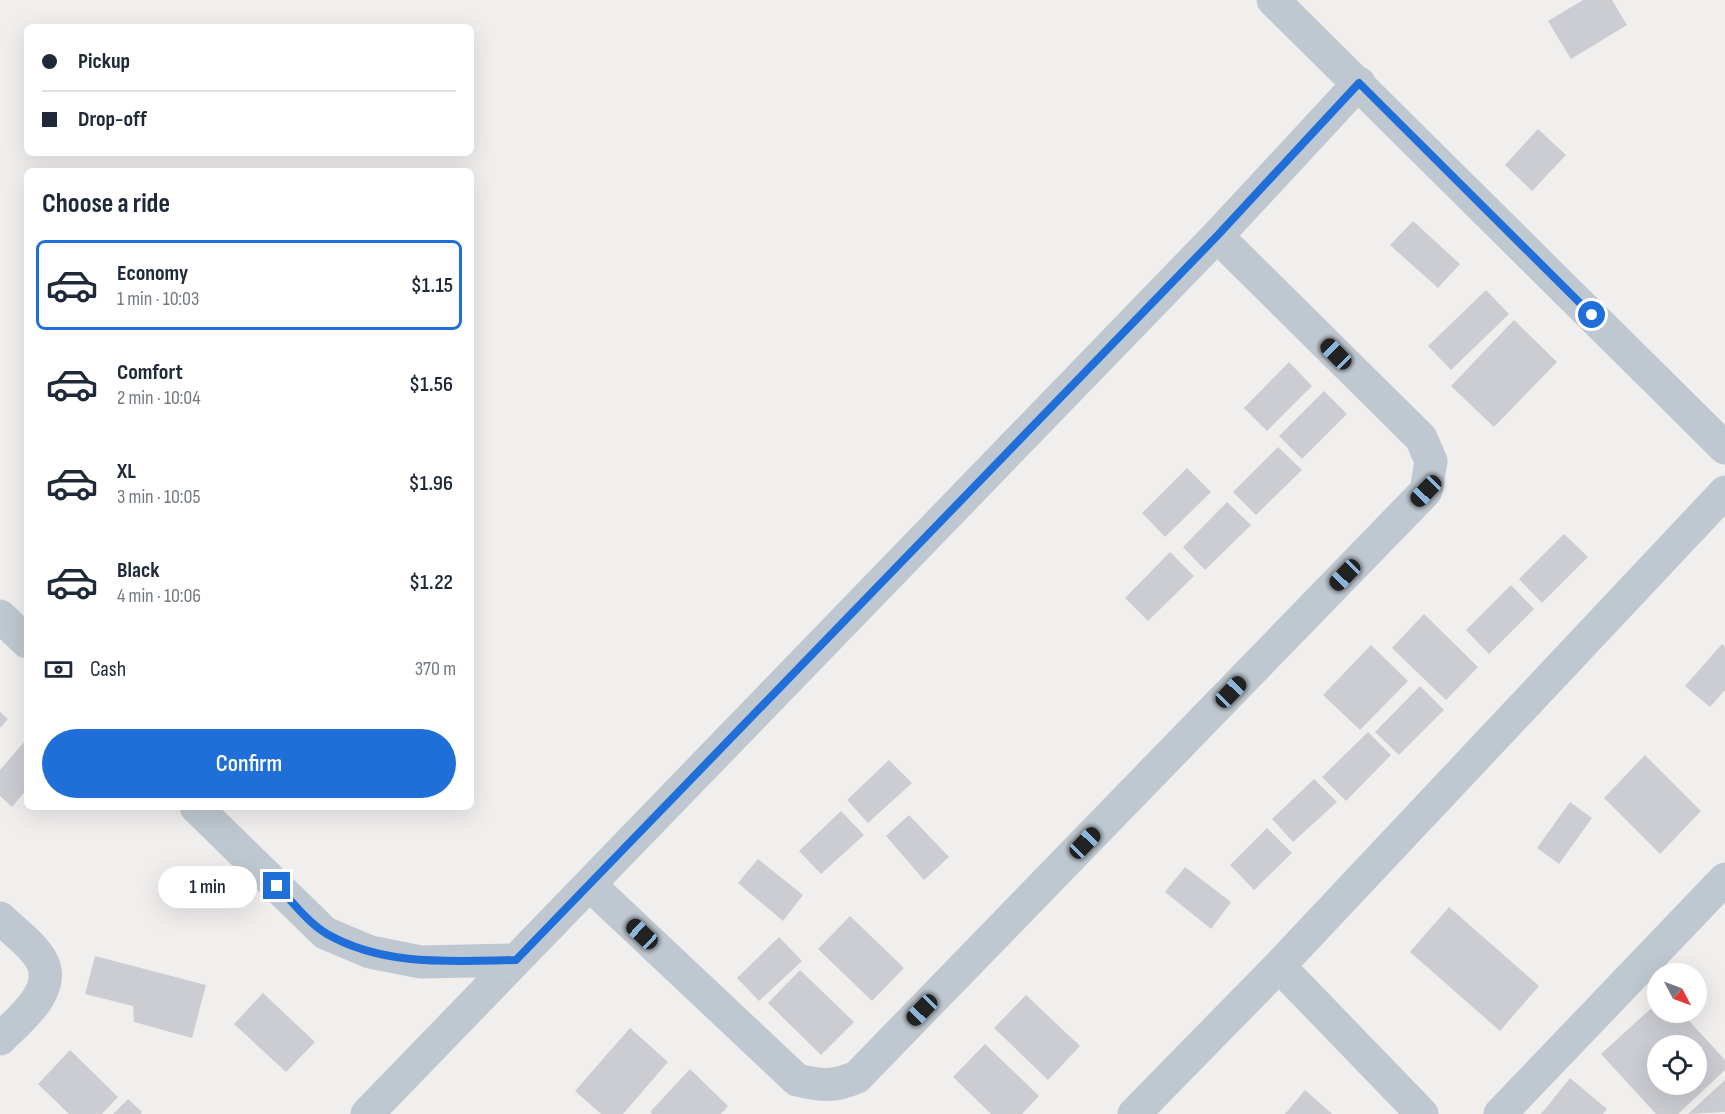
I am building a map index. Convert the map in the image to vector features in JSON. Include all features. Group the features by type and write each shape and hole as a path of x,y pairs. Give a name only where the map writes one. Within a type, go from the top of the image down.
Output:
{"street":[{"path":"1273,0 1725,448"},
{"path":"367,1114 1217,236 1359,83"},
{"path":"590,885 797,1080 837,1085 857,1077 1426,491 1431,461 1421,438 1217,236"},
{"path":"1134,1114 1279,966 1725,492"},
{"path":"0,616 24,639"},
{"path":"199,810 325,933 370,952 421,962 516,960"},
{"path":"1500,1114 1725,879"},
{"path":"0,918 40,956 44,966 44,981 39,998 0,1040"},
{"path":"1279,966 1422,1114"}],"building":[{"path":"1583,0 1612,0 1627,25 1571,59 1548,21"},
{"path":"1538,129 1566,155 1532,191 1505,165"},
{"path":"1413,221 1460,264 1438,288 1390,245"},
{"path":"1486,290 1509,314 1451,370 1428,346"},
{"path":"1514,320 1557,362 1494,427 1451,386"},
{"path":"1289,362 1312,386 1267,431 1244,408"},
{"path":"1324,391 1347,414 1302,459 1279,436"},
{"path":"1278,447 1302,470 1256,515 1233,492"},
{"path":"1187,468 1211,492 1165,537 1142,513"},
{"path":"1227,502 1251,525 1205,570 1183,547"},
{"path":"1564,534 1588,557 1542,603 1519,579"},
{"path":"1170,552 1194,576 1148,621 1125,598"},
{"path":"1511,585 1534,609 1489,654 1466,630"},
{"path":"1424,614 1478,667 1446,700 1392,648"},
{"path":"1722,644 1725,647 1725,690 1710,707 1685,686"},
{"path":"1371,645 1408,681 1360,730 1323,695"},
{"path":"1420,686 1444,710 1399,755 1375,732"},
{"path":"0,712 8,719 0,728"},
{"path":"1368,732 1391,755 1346,801 1322,777"},
{"path":"24,742 24,793 12,807 0,796 0,770"},
{"path":"1645,755 1701,811 1660,854 1604,798"},
{"path":"889,760 912,783 868,823 847,800"},
{"path":"1314,779 1337,802 1293,842 1272,819"},
{"path":"1570,802 1592,818 1559,864 1537,848"},
{"path":"841,811 864,835 821,874 799,851"},
{"path":"909,815 949,857 924,880 886,836"},
{"path":"1267,828 1292,853 1254,890 1230,865"},
{"path":"758,859 803,895 783,921 738,883"},
{"path":"1185,867 1231,902 1211,929 1165,892"},
{"path":"1449,907 1539,986 1500,1031 1410,952"},
{"path":"850,916 904,968 872,1001 818,949"},
{"path":"779,937 802,961 759,1001 737,978"},
{"path":"95,956 206,985 192,1038 134,1022 133,1006 85,994"},
{"path":"800,970 854,1022 821,1055 768,1003"},
{"path":"263,993 315,1042 286,1072 234,1024"},
{"path":"1026,995 1080,1046 1048,1080 994,1028"},
{"path":"1647,1012 1647,1023 1691,1023 1702,1035 1647,1035 1647,1095 1698,1095 1678,1114 1656,1114 1601,1054"},
{"path":"630,1028 668,1062 623,1114 601,1114 575,1091"},
{"path":"1707,1040 1725,1060 1725,1070 1707,1087"},
{"path":"985,1044 1039,1096 1022,1114 991,1114 953,1077"},
{"path":"70,1050 118,1097 102,1114 69,1114 38,1084"},
{"path":"690,1069 728,1106 721,1114 653,1114 650,1112"},
{"path":"1570,1078 1607,1109 1603,1114 1541,1114"},
{"path":"1725,1080 1725,1112 1688,1114"},
{"path":"1305,1090 1332,1114 1285,1114"},
{"path":"128,1099 142,1112 141,1114 113,1114"}],"route":[{"path":"277,886 325,933 370,952 421,962 516,960 1217,236 1359,83 1592,315"}]}
